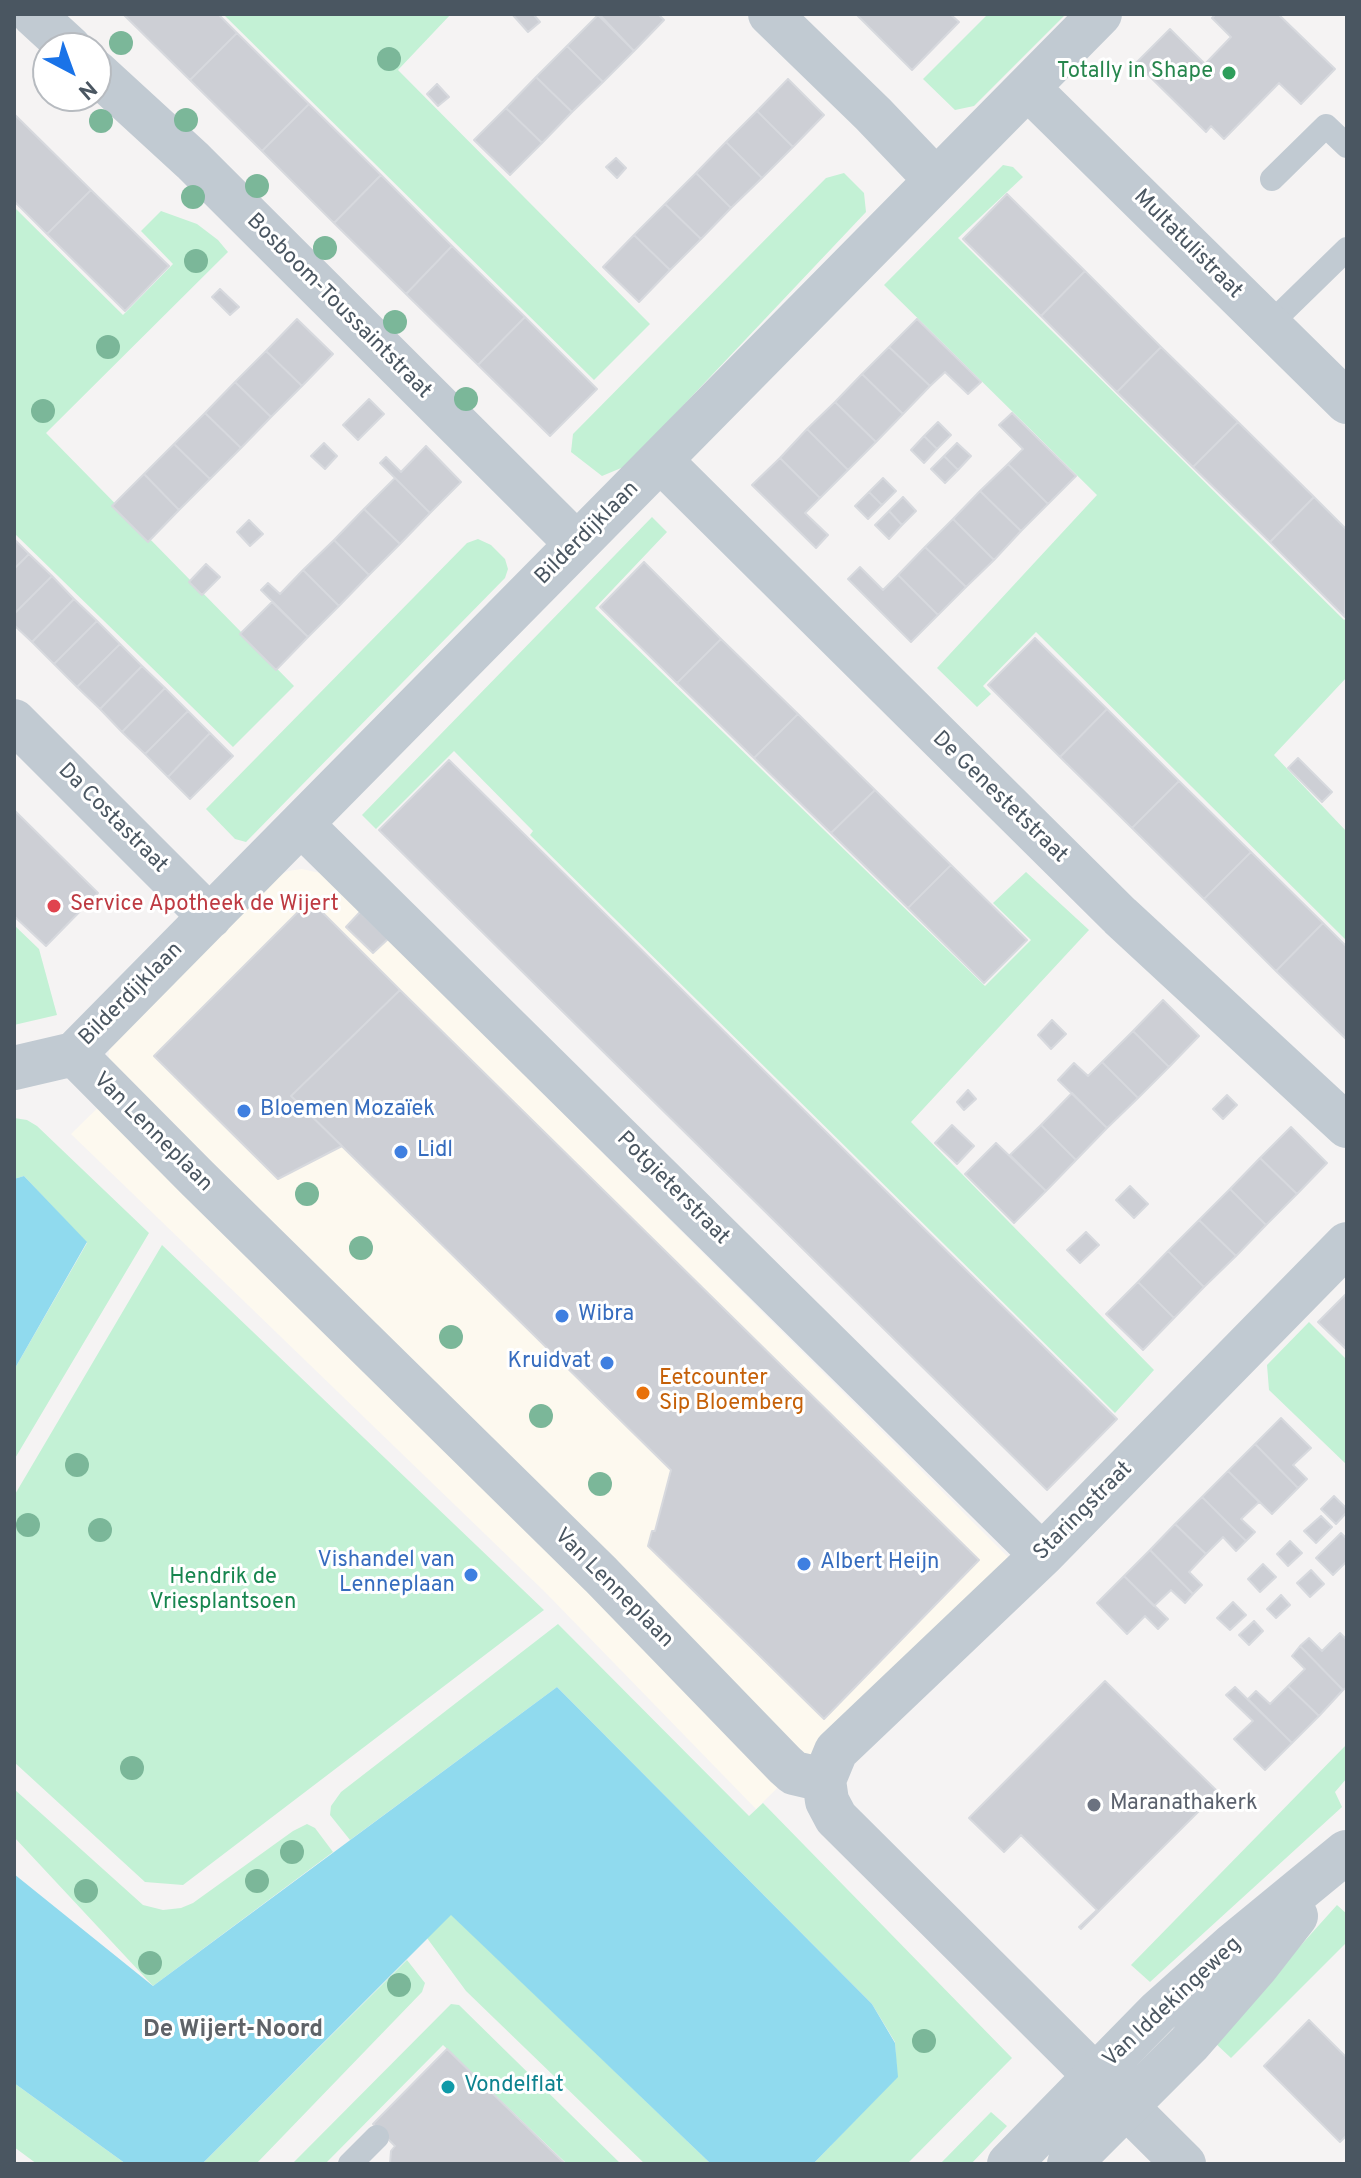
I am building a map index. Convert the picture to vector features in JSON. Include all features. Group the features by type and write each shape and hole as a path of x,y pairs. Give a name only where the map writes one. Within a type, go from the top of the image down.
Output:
{"street":[{"path":"33,14 53,32"},
{"path":"770,14 936,180"},
{"name":"Bilderdijklaan","path":"74,1054 1100,14"},
{"name":"Bosboom-Toussaintstraat","path":"112,87 213,180 577,544"},
{"name":"Multatulistraat","path":"1028,88 1347,402"},
{"name":"De Genestetstraat","path":"661,461 1120,916 1347,1126"},
{"name":"Da Costastraat","path":"14,721 210,917"},
{"name":"Potgieterstraat","path":"301,824 1042,1555"},
{"name":"Van Lenneplaan","path":"14,1068 74,1054 601,1575 785,1765 794,1773 824,1780"},
{"name":"Staringstraat","path":"824,1780 836,1751 1042,1555 1347,1244"},
{"path":"824,1780 827,1801 836,1818 1184,2164"},
{"name":"Van Iddekingeweg","path":"1009,2164 1158,2012 1234,1944 1347,1852"},
{"name":"Van Iddekingeweg","path":"1069,2164 1189,2044 1257,1966 1347,1852"}],"lane":[{"path":"1272,179 1326,126 1347,146"},
{"path":"1268,326 1347,249"},
{"path":"350,2164 377,2137"}],"shaded area":[{"path":"302,869 320,873 354,905 1009,1558 756,1809 545,1592 71,1134 121,1085 108,1065 109,1050 116,1036 270,880 288,871"}],"green space":[{"path":"223,14 451,14 398,70 650,324 594,380"},
{"path":"988,14 1066,14 974,106 955,110 923,79"},
{"path":"1003,165 1013,167 1023,177 958,238 1344,620 1347,618 1347,677 1274,755 1347,832 1347,941 1036,632 983,686 991,694 977,707 937,668 1097,495 884,285"},
{"path":"844,173 864,193 866,212 626,466 602,476 571,452 573,434 826,178"},
{"path":"14,207 123,315 173,264 141,231 161,211 197,224 228,252 46,433 294,686 233,747 14,533"},
{"path":"652,517 667,532 595,608 985,986 1031,940 993,903 1026,872 1089,930 911,1122 1154,1370 1115,1413 530,835 533,831 454,751 376,829 362,815"},
{"path":"478,539 491,545 505,559 508,569 505,578 246,842 235,839 206,809 467,543"},
{"path":"14,925 39,949 57,1015 14,1025"},
{"path":"14,1118 37,1126 149,1233 14,1460 14,1370 87,1243 24,1176 14,1179"},
{"name":"Hendrik de Vriesplantsoen","path":"162,1245 544,1610 183,1885 145,1882 14,1762 14,1496"},
{"path":"1309,1322 1347,1360 1347,1465 1269,1390 1267,1365"},
{"path":"558,1624 749,1816 763,1803 1012,2058 907,2164 813,2164 897,2077 895,2042 872,2004 557,1687 350,1840 330,1815 331,1806 341,1792"},
{"path":"1347,1744 1347,1778 1335,1792 1342,1807 1150,1982 1131,1965"},
{"path":"14,1789 143,1905 163,1910 193,1903 307,1824 315,1828 333,1852 153,1986 14,1837"},
{"path":"1337,1905 1347,1914 1347,1942 1231,2058 1214,2042"},
{"path":"451,1914 711,2164 645,2164 466,1991 427,1938"},
{"path":"407,1960 425,1983 422,1992 256,2164 202,2164"},
{"path":"451,2004 459,2005 621,2164 567,2164 443,2045 325,2164 292,2164"},
{"path":"14,2083 126,2164 37,2164 14,2147"},
{"path":"991,2112 1007,2126 971,2164 940,2164"}],"water":[{"path":"24,1176 87,1242 14,1370 14,1179"},
{"path":"557,1687 872,2004 895,2043 898,2077 813,2164 711,2164 451,1915 202,2164 126,2164 14,2083 14,1874 153,1986"}],"building":[{"path":"123,14 218,14 237,33 190,80"},
{"path":"512,14 533,14 540,22 528,32"},
{"path":"599,14 658,14 664,20 634,51"},
{"path":"856,14 950,14 959,22 912,70"},
{"path":"1216,14 1278,14 1335,69 1301,104 1279,83 1224,139 1211,126 1206,132 1136,63 1170,29 1205,64 1231,37 1212,18"},
{"path":"598,15 634,51 603,82 567,46"},
{"path":"237,33 309,104 262,151 190,80"},
{"path":"567,46 603,82 572,112 536,77"},
{"path":"536,77 572,112 542,143 506,108"},
{"path":"788,79 824,115 793,147 757,111"},
{"path":"437,84 449,97 438,106 427,94"},
{"path":"309,104 381,175 334,223 262,151"},
{"path":"506,108 542,143 510,175 474,140"},
{"path":"757,111 793,147 762,178 726,142"},
{"path":"14,114 91,190 47,234 14,201"},
{"path":"726,142 762,178 731,208 696,173"},
{"path":"616,158 626,168 617,178 606,167"},
{"path":"696,173 731,208 701,239 665,204"},
{"path":"381,175 452,246 406,294 334,223"},
{"path":"91,190 169,266 125,311 47,234"},
{"path":"1007,194 1085,271 1041,316 963,239"},
{"path":"665,204 701,239 670,270 634,235"},
{"path":"634,235 670,270 639,302 603,267"},
{"path":"452,246 525,317 478,365 406,294"},
{"path":"1085,271 1161,347 1117,392 1041,316"},
{"path":"220,289 239,307 230,315 212,297"},
{"path":"525,317 597,389 550,436 478,365"},
{"path":"297,319 333,354 302,386 266,351"},
{"path":"917,319 981,382 968,394 945,372 930,386 889,347"},
{"path":"889,347 930,386 903,414 862,374"},
{"path":"1161,347 1238,422 1193,467 1117,392"},
{"path":"266,351 302,386 271,417 235,382"},
{"path":"862,374 903,414 876,442 835,402"},
{"path":"235,382 271,417 241,448 205,413"},
{"path":"369,399 384,414 358,440 343,425"},
{"path":"835,402 876,442 848,470 807,429"},
{"path":"205,413 241,448 210,479 174,444"},
{"path":"1012,413 1076,476 1048,504 1008,464 1023,449 999,425"},
{"path":"938,422 951,435 937,449 924,436"},
{"path":"1238,422 1314,497 1270,542 1193,467"},
{"path":"807,429 848,470 820,498 780,458"},
{"path":"924,436 937,449 924,463 911,450"},
{"path":"324,443 337,456 325,469 311,456"},
{"path":"957,443 971,456 958,470 944,456"},
{"path":"174,444 210,479 179,510 144,474"},
{"path":"426,446 461,482 430,513 380,463 386,457 401,472"},
{"path":"944,456 958,470 945,483 931,469"},
{"path":"780,458 820,498 805,513 828,535 816,548 752,485"},
{"path":"1008,464 1048,504 1021,531 980,491"},
{"path":"144,474 179,510 148,542 112,506"},
{"path":"395,478 430,513 400,544 364,509"},
{"path":"883,478 896,491 882,505 869,492"},
{"path":"980,491 1021,531 994,560 953,519"},
{"path":"869,492 882,505 868,519 855,506"},
{"path":"903,497 916,511 902,525 889,511"},
{"path":"1314,497 1347,530 1345,617 1270,542"},
{"path":"364,509 400,544 369,575 334,540"},
{"path":"889,511 902,525 889,539 875,525"},
{"path":"953,519 994,560 966,587 925,547"},
{"path":"249,520 263,534 250,546 237,532"},
{"path":"14,539 29,554 14,569"},
{"path":"334,540 369,575 339,606 303,570"},
{"path":"925,547 966,587 938,615 898,575"},
{"path":"29,554 52,576 14,614 14,569"},
{"path":"644,562 721,639 677,683 600,607"},
{"path":"206,564 220,577 202,595 189,582"},
{"path":"860,567 883,590 898,575 938,615 911,642 848,579"},
{"path":"303,570 339,606 308,637 261,590 268,583 280,594"},
{"path":"52,576 74,599 32,642 14,625 14,614"},
{"path":"74,599 97,621 54,664 32,642"},
{"path":"272,602 308,637 276,670 240,634"},
{"path":"97,621 120,644 77,687 54,664"},
{"path":"1035,638 1107,709 1060,757 988,685"},
{"path":"721,639 798,714 754,758 677,683"},
{"path":"120,644 142,666 100,709 77,687"},
{"path":"142,666 165,688 122,732 100,709"},
{"path":"165,688 188,711 145,754 122,732"},
{"path":"1107,709 1179,781 1132,828 1060,757"},
{"path":"188,711 210,733 168,777 145,754"},
{"path":"798,714 875,790 831,833 754,758"},
{"path":"210,733 233,756 190,799 168,777"},
{"path":"1298,758 1332,792 1322,802 1288,768"},
{"path":"449,760 1117,1419 1047,1490 379,830"},
{"path":"1179,781 1251,852 1204,899 1132,828"},
{"path":"875,790 951,865 908,908 831,833"},
{"path":"14,810 98,893 46,946 14,916"},
{"path":"1251,852 1323,923 1276,971 1204,899"},
{"path":"951,865 1027,940 984,983 908,908"},
{"path":"310,900 400,990 291,1096 342,1146 278,1179 154,1056"},
{"path":"360,912 388,939 373,953 346,927"},
{"path":"1323,923 1347,947 1347,1040 1276,971"},
{"path":"400,990 979,1560 824,1719 648,1546 671,1470 291,1096"},
{"path":"1163,1000 1199,1036 1169,1067 1133,1031"},
{"path":"1052,1020 1066,1034 1051,1049 1038,1035"},
{"path":"1133,1031 1169,1067 1138,1098 1102,1062"},
{"path":"1102,1062 1138,1098 1107,1128 1058,1080 1074,1063 1088,1076"},
{"path":"968,1090 976,1099 964,1110 957,1102"},
{"path":"1072,1093 1107,1128 1076,1160 1041,1125"},
{"path":"1227,1095 1237,1105 1223,1119 1213,1109"},
{"path":"952,1125 974,1146 957,1164 935,1143"},
{"path":"1041,1125 1076,1160 1046,1191 1010,1155"},
{"path":"1291,1127 1327,1163 1297,1194 1260,1158"},
{"path":"996,1143 1046,1191 1014,1223 965,1174"},
{"path":"1260,1158 1297,1194 1266,1225 1230,1189"},
{"path":"1130,1186 1148,1204 1134,1218 1116,1200"},
{"path":"1230,1189 1266,1225 1236,1256 1199,1220"},
{"path":"1199,1220 1236,1256 1204,1287 1168,1251"},
{"path":"1086,1232 1099,1245 1080,1263 1067,1250"},
{"path":"1168,1251 1204,1287 1174,1318 1138,1282"},
{"path":"1138,1282 1174,1318 1143,1350 1106,1314"},
{"path":"1347,1293 1347,1350 1318,1322"},
{"path":"1281,1418 1311,1448 1293,1465 1307,1479 1298,1488 1255,1444"},
{"path":"1255,1444 1298,1488 1272,1514 1228,1471"},
{"path":"1228,1471 1259,1502 1241,1519 1255,1532 1246,1541 1202,1497"},
{"path":"1334,1496 1347,1509 1336,1524 1321,1509"},
{"path":"1202,1497 1246,1541 1236,1551 1223,1537 1206,1554 1175,1524"},
{"path":"1321,1516 1332,1527 1316,1543 1304,1531"},
{"path":"1175,1524 1206,1554 1189,1572 1202,1585 1193,1594 1150,1550"},
{"path":"1341,1533 1347,1539 1347,1561 1333,1575 1316,1558"},
{"path":"1290,1541 1302,1553 1288,1566 1277,1554"},
{"path":"1150,1550 1193,1594 1185,1603 1171,1590 1154,1606 1124,1576"},
{"path":"1263,1564 1276,1577 1260,1592 1248,1579"},
{"path":"1311,1570 1324,1584 1310,1597 1297,1583"},
{"path":"1124,1576 1168,1619 1158,1629 1145,1616 1127,1634 1097,1603"},
{"path":"1281,1595 1290,1605 1276,1618 1267,1609"},
{"path":"1233,1602 1246,1615 1230,1630 1217,1618"},
{"path":"1254,1621 1263,1631 1249,1645 1239,1635"},
{"path":"1340,1633 1347,1640 1347,1687 1343,1690 1300,1646 1309,1638 1322,1651"},
{"path":"1300,1646 1343,1690 1319,1716 1288,1686 1305,1669 1292,1656"},
{"name":"Maranathakerk","path":"1105,1681 1218,1792 1081,1929 1079,1927 1097,1910 1021,1835 1004,1852 969,1818"},
{"path":"1288,1686 1319,1716 1292,1743 1248,1699 1256,1691 1270,1704"},
{"path":"1235,1687 1292,1743 1265,1770 1234,1739 1253,1721 1226,1695"},
{"path":"1309,2020 1347,2058 1347,2135 1340,2142 1264,2066"},
{"name":"Vondelflat","path":"447,2049 565,2164 390,2164 391,2151 395,2146 373,2124"}],"place":[{"name":"Totally in Shape","path":"1229,73"},
{"name":"Service Apotheek de Wijert","path":"54,906"},
{"name":"Bloemen Mozaïek","path":"244,1111"},
{"name":"Lidl","path":"401,1152"},
{"name":"Wibra","path":"562,1316"},
{"name":"Kruidvat","path":"607,1363"},
{"name":"Eetcounter Sip Bloemberg","path":"643,1393"},
{"name":"Albert Heijn","path":"804,1564"},
{"name":"Vishandel van Lenneplaan","path":"471,1575"},
{"name":"Maranathakerk","path":"1094,1805"},
{"name":"Vondelflat","path":"448,2087"}],"district":[{"name":"De Wijert-Noord","path":"233,2031"}]}
